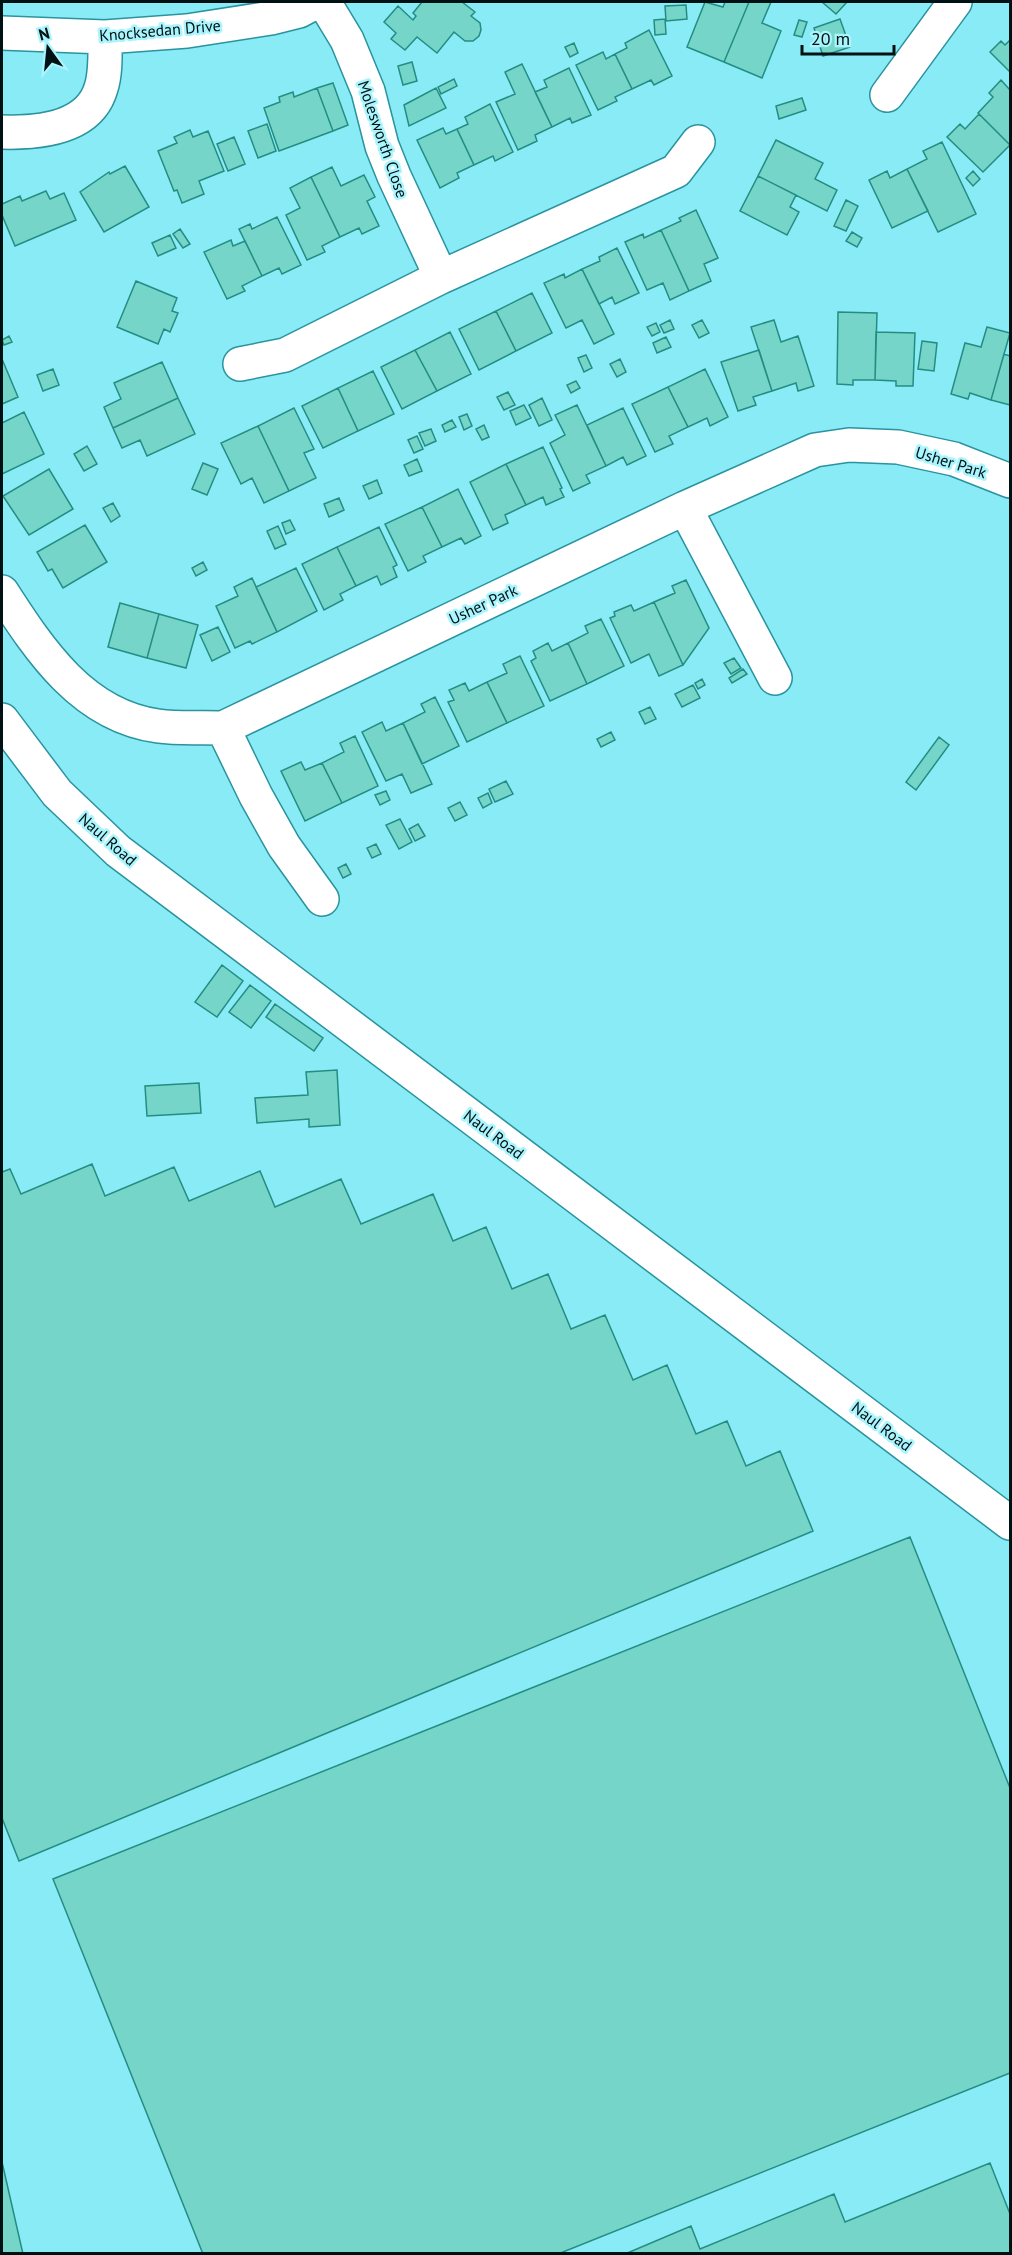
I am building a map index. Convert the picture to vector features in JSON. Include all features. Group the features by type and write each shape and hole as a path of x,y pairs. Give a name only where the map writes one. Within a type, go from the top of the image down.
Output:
{"street":[{"name":"Knocksedan Drive","path":"2,33 105,37 187,31 271,18 299,10 316,2"},
{"name":"Molesworth Close","path":"324,2 347,40 368,91 382,146 441,277"},
{"path":"887,95 955,2"},
{"path":"2,132 33,133 60,126 79,117 93,104 101,88 105,37"},
{"path":"240,364 285,355 441,277 676,171 698,142"},
{"name":"Usher Park","path":"2,592 52,663 78,690 103,709 130,720 158,726 223,728 685,508 815,450 849,445 909,449 954,459 1011,481"},
{"path":"685,508 775,678"},
{"name":"Naul Road","path":"2,720 57,793 118,851 1011,1523"},
{"path":"223,728 256,796 284,846 322,899"}],"building":[{"path":"422,2 462,2 475,12 471,16 480,23 479,36 473,41 465,41 454,32 437,53 417,37 405,50 391,39 396,33 384,22 398,6 413,20 416,16 413,13"},
{"path":"705,2 723,7 725,2 749,2 724,62 687,47"},
{"path":"749,2 771,2 762,23 781,31 762,78 724,62"},
{"path":"822,2 847,2 836,14"},
{"path":"686,5 687,19 666,21 665,6"},
{"path":"665,19 666,34 655,35 654,20"},
{"path":"840,19 850,47 823,56 814,28"},
{"path":"799,20 807,22 802,37 794,35"},
{"path":"649,30 672,76 654,85 651,80 632,89 615,54 627,48 625,43"},
{"path":"1010,40 1010,72 990,52 1001,41 1005,45"},
{"path":"574,43 578,53 570,57 565,47"},
{"path":"603,52 606,59 615,54 632,89 615,97 617,101 598,110 576,65"},
{"path":"412,62 417,81 403,85 398,66"},
{"path":"522,64 552,127 535,135 537,141 518,150 496,102 515,94 505,72"},
{"path":"569,68 591,115 572,123 570,118 552,127 535,92 547,87 544,80"},
{"path":"454,79 457,86 441,94 438,87"},
{"path":"1001,80 1010,90 1010,145 978,113 993,97 989,93"},
{"path":"333,83 348,125 333,131 317,88"},
{"path":"317,88 333,131 279,151 264,108 280,102 279,97 293,92 294,97"},
{"path":"436,88 446,108 409,126 404,105"},
{"path":"802,98 806,110 779,119 776,106"},
{"path":"490,104 513,152 495,161 493,156 474,165 457,129 468,124 465,117"},
{"path":"979,114 1010,145 983,172 947,137 960,124 965,129"},
{"path":"267,124 276,151 258,158 248,131"},
{"path":"443,128 446,134 457,129 474,165 457,173 459,178 440,188 417,140"},
{"path":"190,130 193,137 208,131 224,171 199,181 204,194 182,203 177,190 174,191 158,151 177,143 174,137"},
{"path":"234,137 245,164 228,171 217,144"},
{"path":"776,140 823,163 815,179 837,190 827,211 758,176"},
{"path":"942,142 976,214 938,232 907,169 927,159 923,151"},
{"path":"125,166 149,207 104,232 80,192 109,172 110,174"},
{"path":"332,167 341,186 364,175 375,197 367,201 379,226 362,234 359,228 340,237 311,177"},
{"path":"907,169 928,211 892,228 869,180 887,171 890,178"},
{"path":"973,171 980,179 973,186 966,178"},
{"path":"758,176 796,195 790,207 799,212 787,235 740,211"},
{"path":"311,177 340,237 322,246 325,252 307,260 286,215 300,208 290,188"},
{"path":"46,191 50,199 64,193 76,220 15,246 2,215 2,204 20,196 22,201"},
{"path":"846,200 858,206 846,231 834,226"},
{"path":"696,210 718,258 704,264 711,281 689,291 661,230 681,221 679,218"},
{"path":"277,217 301,265 282,274 279,268 262,276 239,229 250,224 252,229"},
{"path":"180,229 190,244 183,248 173,234"},
{"path":"661,230 689,291 670,300 663,283 647,290 625,242 643,234 644,238"},
{"path":"852,232 862,238 857,247 846,241"},
{"path":"170,235 176,248 158,256 152,243"},
{"path":"231,240 233,246 245,241 262,276 242,286 245,291 227,299 204,252"},
{"path":"617,248 639,293 615,304 612,297 599,304 582,269 600,261 599,257"},
{"path":"582,269 614,334 594,344 582,320 566,328 544,283 564,274 565,278"},
{"path":"136,281 177,298 172,311 178,313 170,332 164,329 158,344 117,327"},
{"path":"532,293 552,333 516,351 496,311"},
{"path":"496,311 516,351 479,370 459,329"},
{"path":"838,312 877,313 875,380 853,380 853,385 837,384"},
{"path":"670,320 674,329 664,333 660,325"},
{"path":"702,320 709,333 699,338 692,325"},
{"path":"774,320 781,342 798,336 814,386 798,391 796,383 772,391 751,327"},
{"path":"656,323 660,332 652,336 647,327"},
{"path":"987,327 1010,333 991,400 970,393 968,399 951,394 965,343 981,347"},
{"path":"450,332 471,374 437,391 415,350"},
{"path":"876,332 915,333 913,386 896,386 896,381 875,380"},
{"path":"9,336 12,342 4,345 2,340"},
{"path":"666,337 671,347 657,353 653,343"},
{"path":"922,341 937,343 934,371 918,369"},
{"path":"415,350 437,391 402,409 381,367"},
{"path":"759,350 772,391 753,397 756,405 738,411 721,362"},
{"path":"1004,354 1010,356 1010,405 991,400"},
{"path":"586,355 592,368 584,372 578,358"},
{"path":"2,359 18,397 2,404"},
{"path":"620,359 626,372 617,377 610,364"},
{"path":"162,362 178,398 113,428 104,407 121,399 114,383"},
{"path":"53,369 59,385 43,391 37,375"},
{"path":"705,369 728,417 710,426 707,418 688,427 668,387"},
{"path":"373,371 394,414 358,431 338,388"},
{"path":"576,381 580,388 571,393 567,385"},
{"path":"668,387 688,427 669,436 673,444 655,452 632,404"},
{"path":"338,388 358,431 323,448 302,406"},
{"path":"508,392 515,405 504,410 497,397"},
{"path":"178,398 195,434 147,456 140,440 122,448 113,428"},
{"path":"542,398 552,420 539,426 529,405"},
{"path":"524,405 531,418 516,425 510,411"},
{"path":"577,405 606,466 586,475 590,483 573,491 550,443 565,435 555,415"},
{"path":"294,408 314,449 304,453 316,478 289,491 258,426"},
{"path":"623,408 646,456 627,465 623,457 606,466 587,425"},
{"path":"24,412 44,454 2,474 2,423"},
{"path":"467,414 472,426 464,430 459,417"},
{"path":"452,420 456,427 445,432 442,425"},
{"path":"484,425 489,437 482,440 476,429"},
{"path":"258,426 289,491 264,503 252,478 241,484 221,443"},
{"path":"431,429 436,441 425,446 419,433"},
{"path":"417,436 423,449 414,453 408,440"},
{"path":"87,446 97,464 84,471 74,454"},
{"path":"543,447 564,497 546,505 543,497 526,505 506,464"},
{"path":"417,459 422,471 409,476 404,465"},
{"path":"203,463 218,469 207,495 192,489"},
{"path":"506,464 526,505 505,515 508,523 493,530 470,482"},
{"path":"49,469 73,509 29,535 3,496"},
{"path":"377,480 382,493 369,499 363,486"},
{"path":"458,489 481,536 465,544 461,538 442,547 422,507"},
{"path":"339,498 344,510 329,517 324,504"},
{"path":"113,503 120,516 111,522 103,508"},
{"path":"422,507 442,547 423,556 426,562 408,571 385,524"},
{"path":"290,520 295,530 286,534 282,523"},
{"path":"85,525 107,562 63,588 52,569 48,571 37,552"},
{"path":"278,526 286,544 275,549 267,531"},
{"path":"379,527 397,565 393,567 397,577 381,585 377,576 356,586 337,547"},
{"path":"337,547 356,586 340,594 343,600 324,610 302,564"},
{"path":"203,562 207,570 196,576 192,568"},
{"path":"296,568 317,611 277,632 256,587"},
{"path":"252,578 277,632 252,644 250,641 235,648 216,606 238,596 234,587"},
{"path":"686,580 709,628 683,665 654,602 675,593 672,586"},
{"path":"654,602 683,665 659,676 649,654 631,663 610,618 615,616 614,612 631,605 634,611"},
{"path":"120,603 159,614 147,658 108,647"},
{"path":"159,614 198,625 186,668 147,658"},
{"path":"601,619 624,666 587,684 568,643 588,633 585,626"},
{"path":"218,627 230,652 212,661 200,635"},
{"path":"548,643 552,651 568,643 587,684 550,701 531,661 536,658 533,651"},
{"path":"520,656 544,706 507,723 487,682 507,673 503,664"},
{"path":"734,658 741,668 731,674 724,663"},
{"path":"743,669 747,674 732,683 729,678"},
{"path":"702,679 705,685 698,689 695,683"},
{"path":"487,682 507,723 467,742 448,702 454,700 449,690 465,683 469,691"},
{"path":"693,685 700,698 682,707 675,694"},
{"path":"435,697 459,746 422,764 403,723 425,712 421,704"},
{"path":"650,707 656,719 645,724 639,712"},
{"path":"382,722 386,731 403,723 432,784 411,793 402,774 386,781 362,732"},
{"path":"611,732 615,740 601,747 597,739"},
{"path":"355,736 378,786 342,803 322,763 344,752 340,743"},
{"path":"939,737 949,745 916,790 906,782"},
{"path":"301,762 305,770 322,763 342,803 305,821 281,771"},
{"path":"506,781 513,794 495,802 489,789"},
{"path":"386,791 390,800 380,805 375,795"},
{"path":"488,793 492,803 483,808 478,798"},
{"path":"460,802 467,815 455,821 448,808"},
{"path":"400,819 412,842 399,849 386,825"},
{"path":"418,824 425,836 415,841 409,829"},
{"path":"376,844 381,854 372,858 367,848"},
{"path":"346,864 351,874 343,878 338,868"},
{"path":"222,965 243,981 217,1017 195,1002"},
{"path":"250,985 271,1001 251,1028 229,1012"},
{"path":"275,1004 323,1038 314,1051 266,1017"},
{"path":"337,1070 340,1125 309,1127 309,1119 257,1123 255,1098 308,1095 306,1072"},
{"path":"199,1083 201,1113 147,1116 145,1086"},
{"path":"92,1164 105,1196 174,1167 189,1201 260,1171 275,1207 341,1179 361,1224 433,1194 453,1241 486,1227 512,1289 548,1274 571,1329 605,1315 633,1380 667,1365 696,1434 727,1421 746,1466 780,1451 813,1531 19,1861 2,1818 2,1172 10,1169 21,1194"},
{"path":"910,1537 1010,1788 1010,2073 558,2254 203,2254 53,1879"},
{"path":"2,2162 23,2254 2,2254"},
{"path":"990,2163 1010,2214 1010,2254 625,2254 691,2226 700,2249 834,2194 845,2222"}]}
